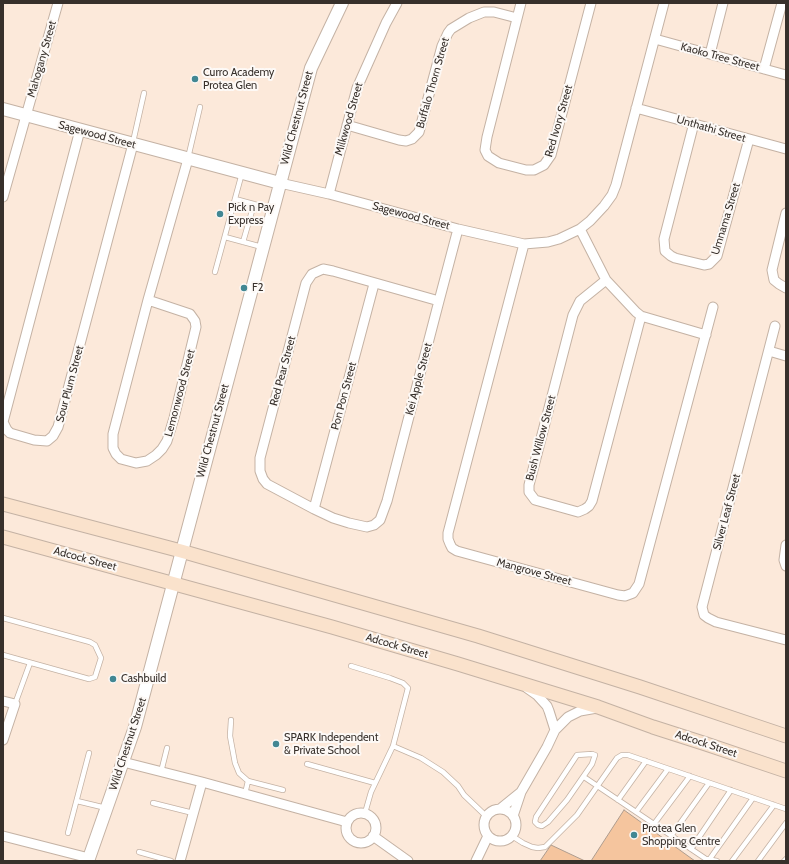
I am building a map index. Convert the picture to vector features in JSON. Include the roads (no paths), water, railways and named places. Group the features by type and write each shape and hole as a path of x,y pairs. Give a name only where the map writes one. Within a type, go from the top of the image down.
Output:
{"main road":[{"path":"3,504 181,551 478,636 632,684 786,736"},
{"name":"Adcock Street","path":"3,537 332,627 518,682 598,707 653,728 786,771"}],"street":[{"name":"Mahogany Street","path":"3,197 5,178 26,115 58,3"},
{"name":"Wild Chestnut Street","path":"88,860 135,727 172,583 311,68 342,3"},
{"name":"Milkwood Street","path":"329,194 361,77 397,3"},
{"name":"Red Ivory Street","path":"521,3 485,150 488,156 499,163 526,170 534,170 544,165 551,155 591,3"},
{"name":"Sagewood Street","path":"3,109 280,183 329,194 458,230 524,244 548,242 559,239 580,229 598,214 612,195 616,185 664,3"},
{"path":"710,54 723,3"},
{"path":"764,69 782,3"},
{"name":"Buffalo Thorn Street","path":"347,125 399,140 406,141 412,139 419,132 442,46 451,29 469,18 484,12 494,12 517,18"},
{"name":"Kaoko Tree Street","path":"654,39 786,75"},
{"name":"Unthathi Street","path":"636,108 786,149"},
{"name":"Umnama Street","path":"694,123 664,239 665,251 675,258 704,265 709,264 717,256 749,139"},
{"name":"Sour Plum Street","path":"80,130 4,418 4,426 10,433 34,440 47,441 53,436 58,427 133,144"},
{"name":"Lemonwood Street","path":"148,300 190,314 195,321 196,327 167,441 156,455 147,461 136,463 122,459 116,454 113,448 113,434 148,300 188,159"},
{"path":"786,213 772,270 774,280 786,288"},
{"path":"580,229 606,280 627,304 641,316 706,335"},
{"name":"Kei Apple Street","path":"374,525 381,518 387,501 458,230"},
{"name":"Mangrove Street","path":"524,244 448,533 450,544 452,548 457,551 618,595 625,596 633,593 639,584 713,307"},
{"name":"Red Pear Street","path":"374,525 361,526 333,518 314,509 267,484 263,479 259,465 309,278 312,274 323,270 439,301"},
{"name":"Bush Willow Street","path":"606,280 580,301 573,315 529,485 529,492 535,500 578,512 585,509 592,501 641,316"},
{"name":"Pon Pon Street","path":"314,509 374,284"},
{"name":"Silver Leaf Street","path":"775,326 702,607 704,615 716,622 786,640"},
{"path":"769,351 786,356"},
{"path":"786,545 784,560 786,566"},
{"path":"518,682 543,701 549,711 555,730"},
{"path":"3,701 15,704 3,740"},
{"path":"478,858 498,841 505,840 512,836 516,826 513,816 521,792 555,730 568,717 580,711 598,707"},
{"path":"123,762 347,822"},
{"path":"180,861 202,782"},
{"path":"500,810 521,792"},
{"path":"498,841 488,836 484,826 487,816 495,810 500,810 510,813 513,816"},
{"path":"356,814 365,814 370,816 376,828 373,836 368,841 363,843 354,841 347,834 347,822 356,814"},
{"path":"3,836 88,860"},
{"path":"373,836 408,861"},
{"path":"478,858 488,836"}],"lane":[{"path":"133,144 144,93"},
{"path":"188,159 200,107"},
{"path":"215,272 242,173"},
{"path":"235,199 273,209"},
{"path":"244,242 254,204"},
{"path":"225,237 263,247"},
{"path":"3,618 90,642 95,645 101,658 97,674 92,679 3,655"},
{"path":"15,704 30,663"},
{"path":"351,666 390,678 408,688 393,746 371,792 365,814"},
{"path":"231,720 230,736 235,763 239,773 248,782 283,790"},
{"path":"393,746 421,758 443,772 458,786 464,795 487,816"},
{"path":"161,772 167,748"},
{"path":"68,833 89,753"},
{"path":"577,755 595,755 592,764 584,777 548,822 542,826 538,825 536,822 536,817 577,755"},
{"path":"512,836 532,847 545,847 578,815 617,758 622,755 628,755 786,809"},
{"path":"618,800 646,761"},
{"path":"308,764 375,783"},
{"path":"636,812 668,769"},
{"path":"654,824 690,776"},
{"path":"584,777 706,859 717,861"},
{"path":"245,794 248,782"},
{"path":"671,836 709,783"},
{"path":"691,849 731,790"},
{"path":"709,860 753,798"},
{"path":"77,801 106,808"},
{"path":"153,803 193,813"},
{"path":"732,861 774,805"},
{"path":"758,861 786,823"},
{"path":"139,852 171,861"}],"place":[{"name":"Curro Academy Protea Glen","path":"195,79"},
{"name":"Pick n Pay Express","path":"220,214"},
{"name":"F2","path":"244,288"},
{"name":"Cashbuild","path":"113,679"},
{"name":"SPARK Independent & Private School","path":"276,744"},
{"name":"Protea Glen Shopping Centre","path":"634,835"}]}
